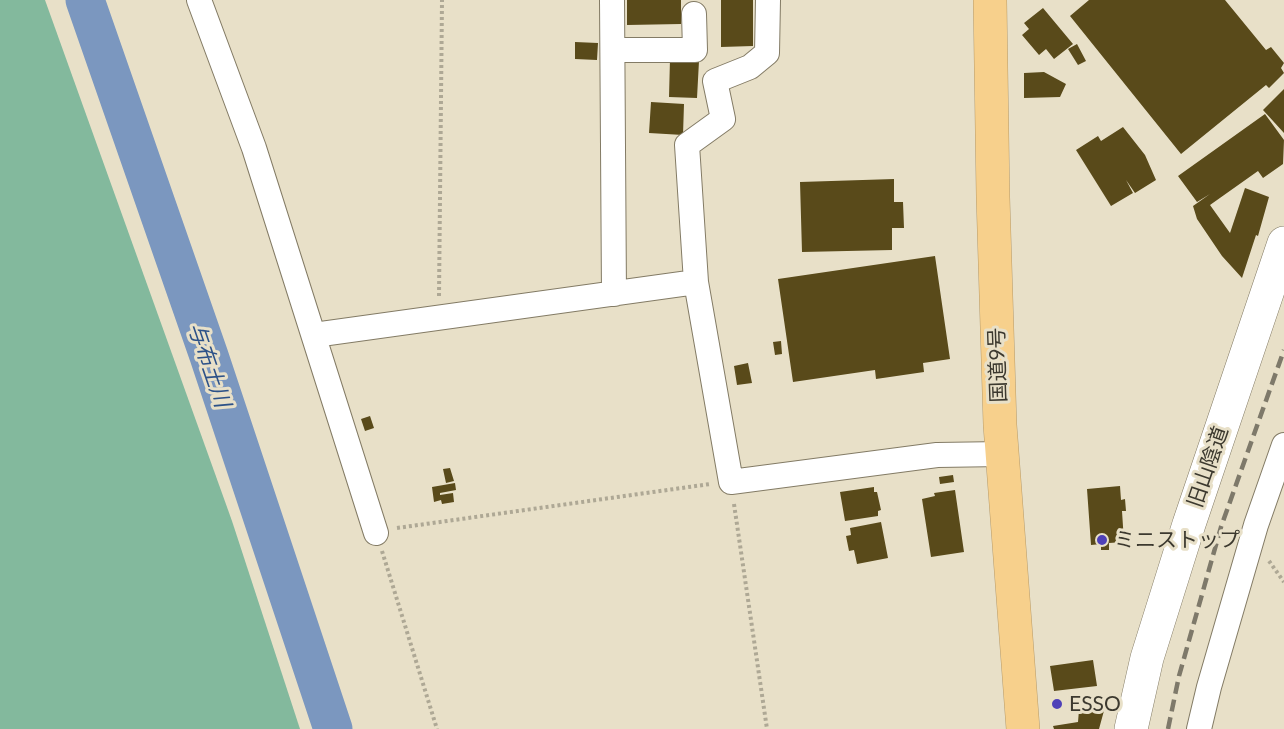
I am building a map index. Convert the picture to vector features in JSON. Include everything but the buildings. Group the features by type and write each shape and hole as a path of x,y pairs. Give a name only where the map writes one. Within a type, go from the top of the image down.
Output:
{"highway":[{"name":"国道9号","path":"990,0 995,300 1002,454 1023,729"}],"street":[{"path":"199,0 254,148 376,533"},
{"path":"612,0 614,294"},
{"path":"768,0 767,53 750,67 715,81 723,119 687,145 696,282 731,482 937,455 1002,454"},
{"path":"613,50 695,51 694,14"},
{"name":"旧山陰道","path":"1131,729 1148,658 1189,524 1284,243"},
{"path":"314,334 696,282"},
{"path":"1199,729 1256,525 1284,445"}],"path":[{"path":"439,318 442,0"},
{"path":"437,729 376,533 402,527 731,482 767,729"}],"green space":[{"path":"0,0 45,0 232,521 300,729 0,729"}],"waterway":[{"name":"与布土川","path":"85,0 209,356 333,729"}],"railway":[{"path":"1168,729 1179,676 1221,527 1284,350"}],"place":[{"name":"ミニストップ","path":"1102,540"},
{"name":"ESSO","path":"1057,704"}]}
